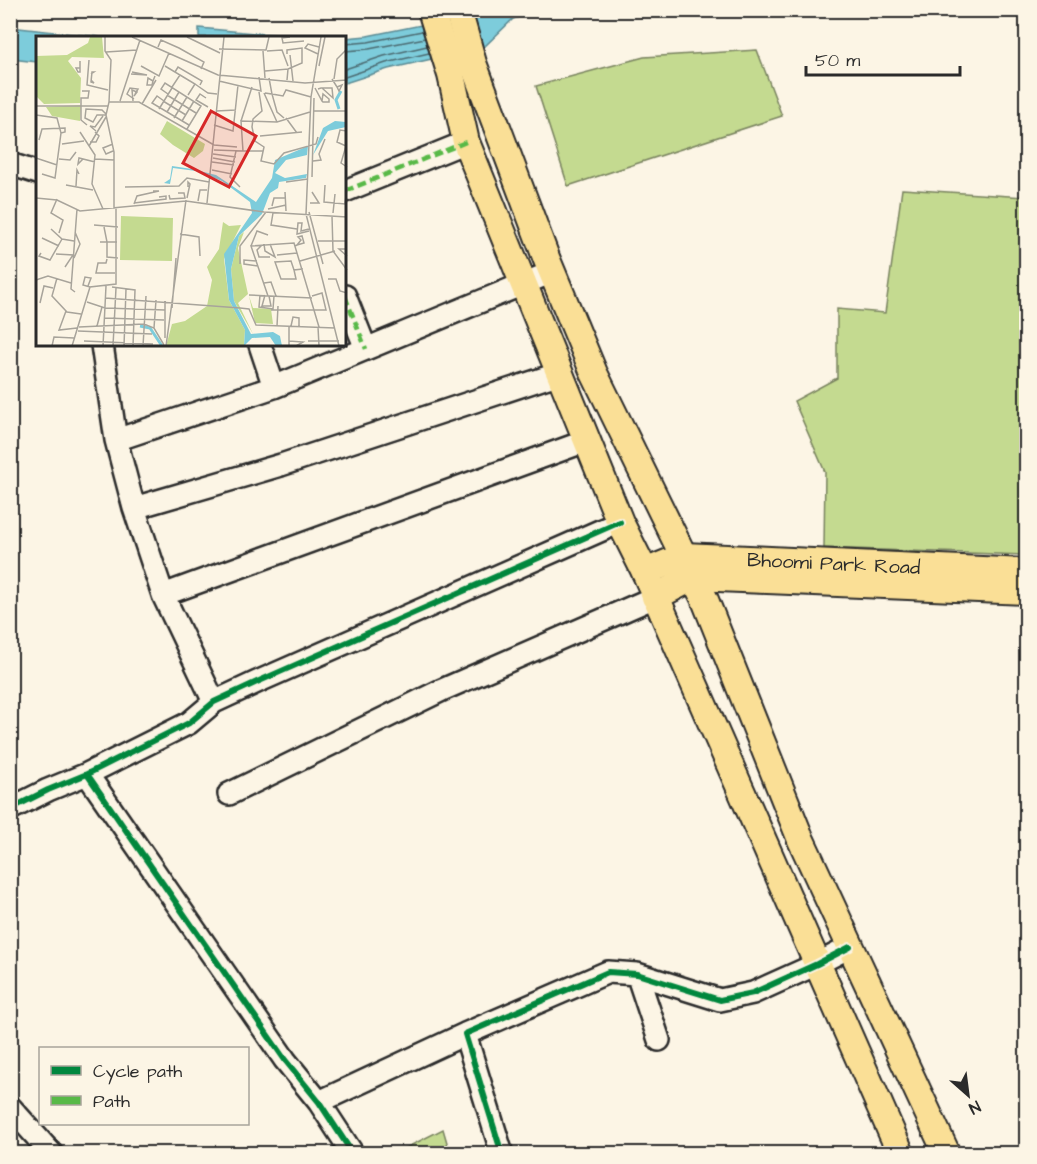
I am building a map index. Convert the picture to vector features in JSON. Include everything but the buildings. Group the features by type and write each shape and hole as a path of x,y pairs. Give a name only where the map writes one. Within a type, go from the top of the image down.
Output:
{"main road":[{"path":"430,10 451,75 466,142 525,284 586,441 901,1154"},
{"path":"458,10 473,63 522,194 594,373 705,600 801,840 947,1154"},
{"path":"493,208 522,194"},
{"name":"Bhoomi Park Road","path":"656,597 689,567"},
{"name":"Bhoomi Park Road","path":"645,572 689,567 981,579 1026,572"},
{"name":"Bhoomi Park Road","path":"981,579 1026,591"}],"street":[{"path":"346,191 466,142"},
{"path":"10,164 36,172"},
{"path":"116,440 274,387 552,272"},
{"path":"346,299 366,349"},
{"path":"102,346 116,440 134,508 163,596 214,702"},
{"path":"260,346 274,387"},
{"path":"134,508 281,465 560,373"},
{"path":"163,596 586,441"},
{"path":"10,809 189,723 214,702 620,522"},
{"path":"229,794 442,690 656,597"},
{"path":"87,774 285,1060 319,1102 353,1154"},
{"path":"319,1102 465,1034 608,972 630,973 720,1000 753,993 850,947"},
{"path":"630,973 653,1038"},
{"path":"465,1034 502,1154"},
{"path":"10,1107 52,1154"}],"green space":[{"path":"757,50 782,116 568,186 536,86 644,57"},
{"path":"902,189 1026,197 1026,555 824,548 825,472 794,401 837,378 837,309 885,313"},
{"path":"443,1129 450,1153 396,1153"}],"water":[{"path":"491,11 537,11 513,19 484,47 388,69 346,83 346,38 367,36"},
{"path":"10,27 90,36 36,36 36,62 11,59"},
{"path":"199,28 290,36 199,36"}],"marked path":[{"path":"346,191 466,142"},
{"path":"346,299 366,349"}],"cycle path":[{"path":"87,774 189,723 214,702 620,522"},
{"path":"10,809 87,774 285,1060 319,1102 353,1154"},
{"path":"502,1154 465,1034 608,972 637,974 720,1000 753,993 850,947"}]}
